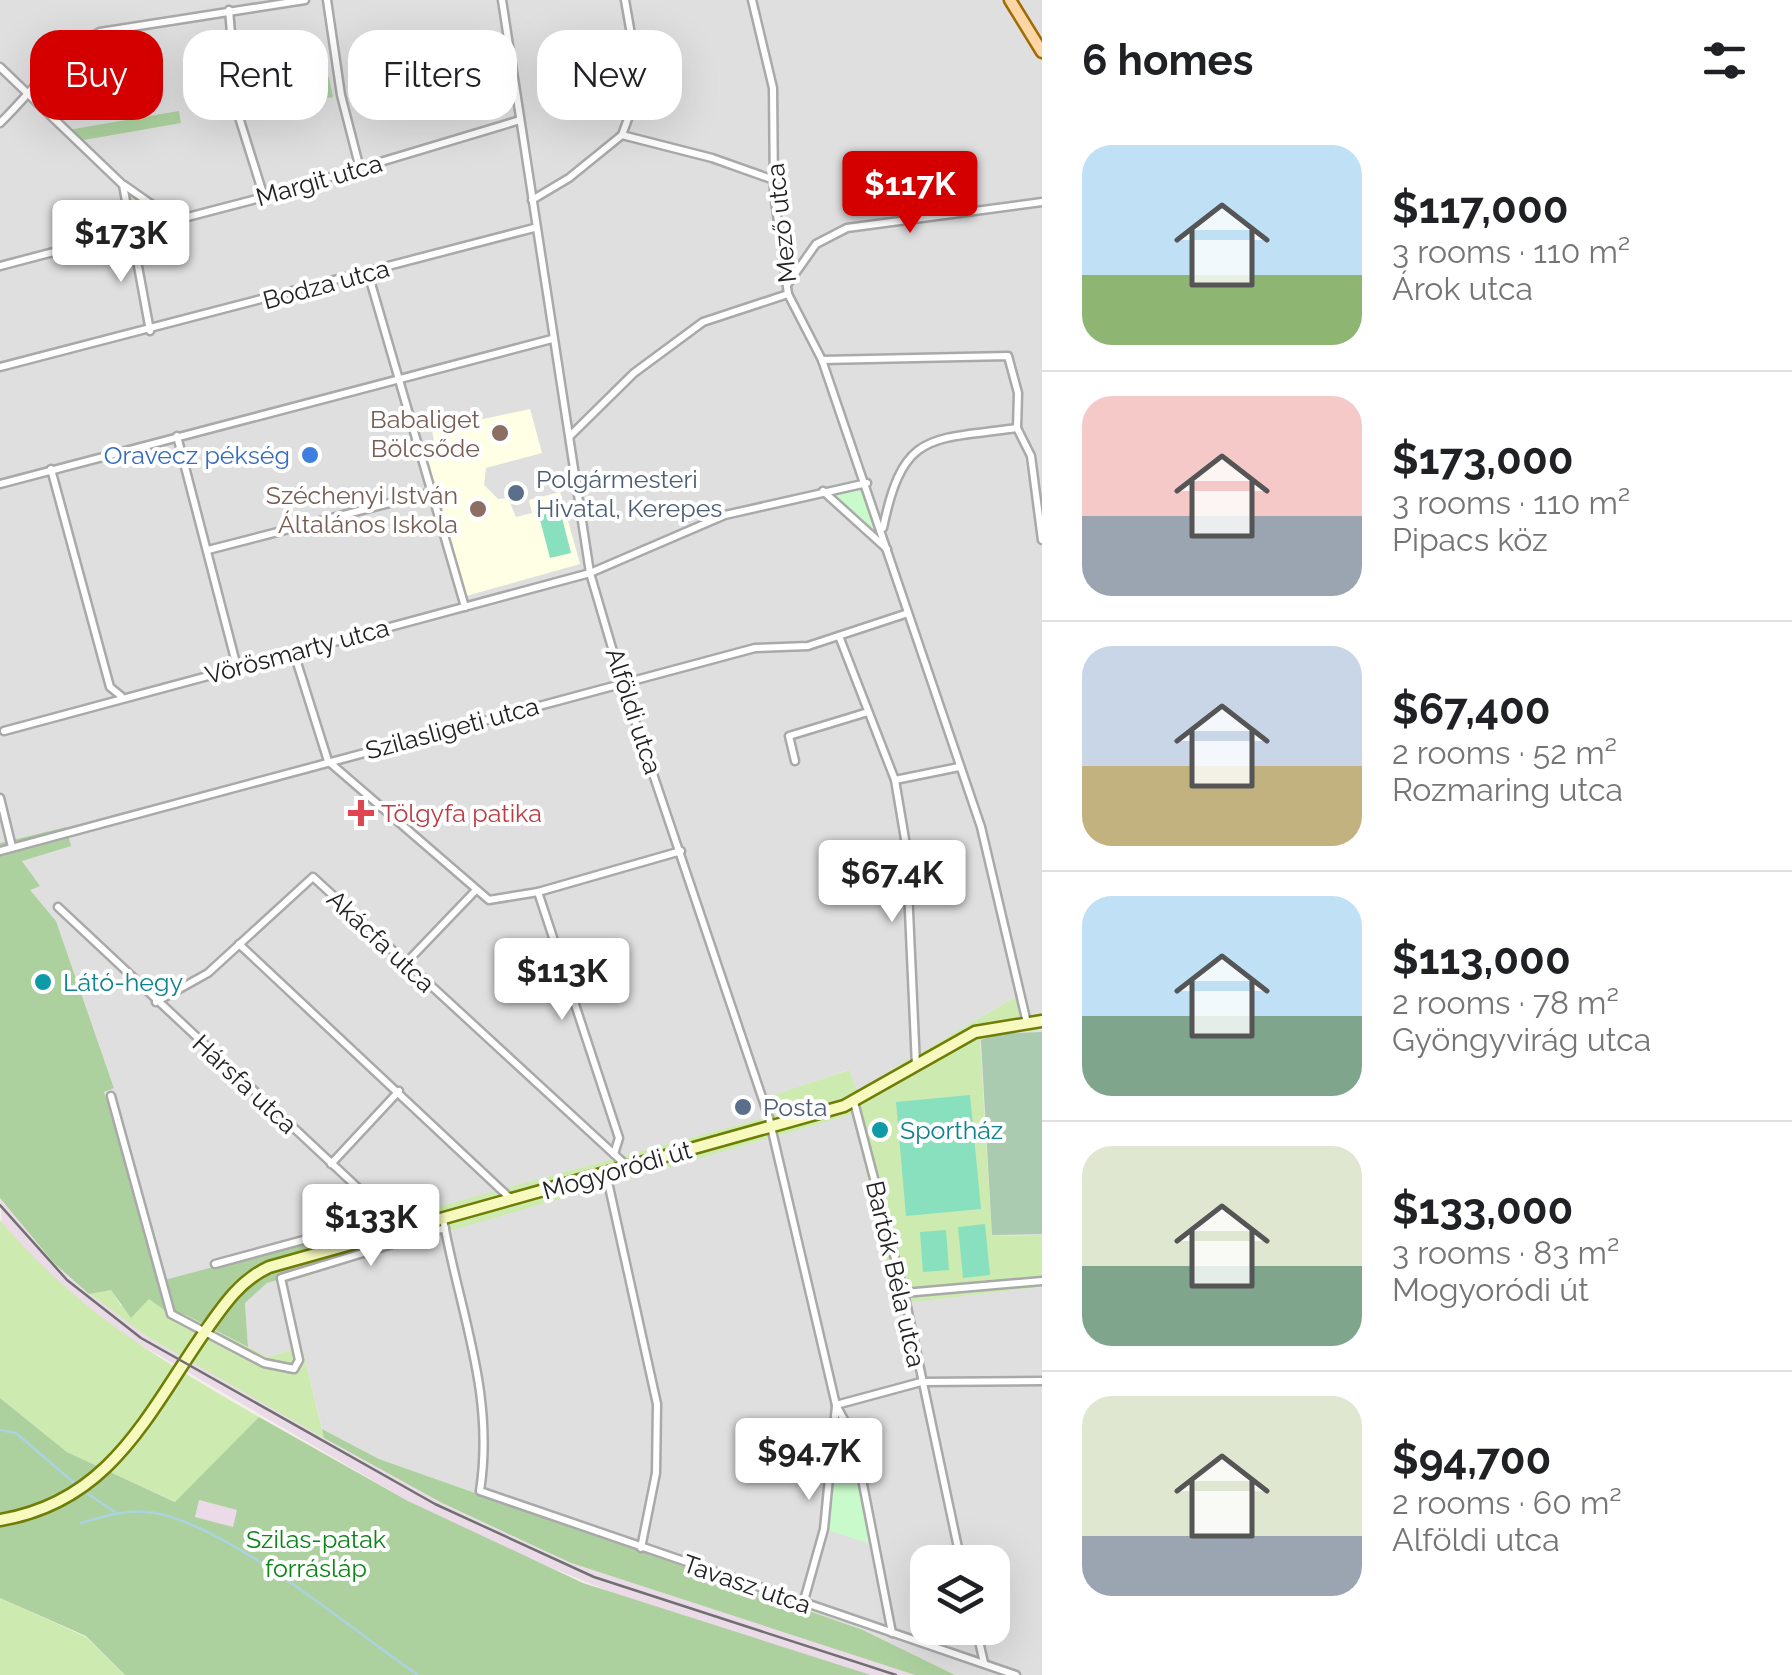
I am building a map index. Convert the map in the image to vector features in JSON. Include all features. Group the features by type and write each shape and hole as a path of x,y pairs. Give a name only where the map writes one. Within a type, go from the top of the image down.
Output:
{"main road":[{"path":"1010,0 1042,52"}],"street":[{"path":"112,30 306,0"},
{"path":"327,0 341,95 360,169"},
{"name":"Alföldi utca","path":"502,0 590,573 622,682 682,850 772,1127 836,1405 854,1438 892,1633"},
{"path":"532,200 569,178 622,135 640,86 625,0"},
{"name":"Mező utca","path":"752,0 773,88 774,180 787,290 822,360 867,483 905,614 981,827 1026,1023"},
{"path":"230,10 238,114 264,197"},
{"path":"0,67 30,92"},
{"path":"0,123 30,94"},
{"path":"58,120 122,185 172,219"},
{"name":"Margit utca","path":"0,266 264,197 520,120"},
{"path":"622,135 712,158 774,180"},
{"path":"122,185 150,331"},
{"path":"569,437 634,373 703,322 787,290 816,244 847,228 1042,202"},
{"name":"Bodza utca","path":"0,368 534,228"},
{"path":"368,273 465,607"},
{"path":"0,484 552,339"},
{"path":"822,360 1008,356 1018,393 1017,428 1031,456 1042,540"},
{"path":"882,529 892,481 917,451 941,438 1017,428"},
{"path":"177,436 238,667"},
{"path":"51,469 110,688 112,693 127,697"},
{"name":"Vörösmarty utca","path":"4,732 590,573 725,515 867,483"},
{"path":"824,491 888,550"},
{"path":"208,550 432,492"},
{"name":"Szilasligeti utca","path":"0,851 622,682 755,648 798,648 905,614"},
{"path":"838,635 895,780 906,845 916,1068"},
{"path":"294,652 328,760 476,890 494,901 682,850"},
{"path":"795,760 790,736 868,712"},
{"path":"895,780 959,767"},
{"path":"0,798 12,847"},
{"name":"Akácfa utca","path":"238,944 313,877 404,965 628,1167"},
{"path":"404,965 476,890"},
{"path":"538,892 618,1138 614,1154"},
{"name":"Hársfa utca","path":"58,907 389,1217 215,1264"},
{"path":"156,1002 208,973 238,944 512,1199"},
{"name":"Mogyoródi út","path":"204,1332 264,1363 294,1369 299,1350 281,1278 512,1199 854,1102 975,1032 1042,1021"},
{"path":"331,1164 399,1091"},
{"path":"112,1096 171,1314 204,1332"},
{"name":"Bartók Béla utca","path":"854,1102 904,1293 920,1382 958,1545"},
{"path":"606,1172 656,1404 656,1474 640,1548"},
{"name":"Mogyoródi út","path":"0,1520 42,1509 80,1488 124,1452 235,1291 269,1267 444,1224"},
{"name":"Tavasz utca","path":"444,1224 484,1403 487,1445 480,1490 1016,1675"},
{"path":"904,1293 1042,1282"},
{"path":"836,1405 920,1382 1042,1381"},
{"name":"Alföldi utca","path":"802,1604 824,1529 836,1405"},
{"path":"980,1645 985,1664"}],"shaded area":[{"path":"0,0 1042,0 1042,1235 992,1236 980,1039 995,1033 1024,992 856,1091 848,1070 758,1101 763,1118 161,1282 104,1092 114,1087 56,921 29,889 39,886 22,860 66,827 0,843","holes":["470,421 458,440 484,485 516,518 533,513 529,501 579,564 441,506 423,452 435,449"]},
{"name":"Széchenyi István Általános Iskola","path":"530,409 542,453 486,468 484,485 498,499 508,498 516,517 532,513 529,500 560,492 580,564 466,596 423,451 435,448 432,430"},
{"path":"1042,1032 1042,1234 992,1235 981,1040 995,1034"},
{"path":"853,1114 896,1303 1042,1287 1042,1675 955,1675 863,1630 379,1459 322,1429 302,1347 268,1357 248,1347 245,1303 267,1283"},
{"path":"0,1198 69,1276 146,1336 442,1503 571,1563 915,1675 871,1675 627,1599 502,1547 408,1501 107,1325 47,1272 2,1224"},
{"path":"199,1500 238,1510 233,1528 195,1517"}],"green space":[{"path":"179,111 181,123 78,141 68,130 126,120 163,120 163,114"},
{"path":"123,185 172,219 129,232"},
{"path":"867,483 888,550 823,491"},
{"path":"560,510 571,553 550,558 539,516"},
{"path":"66,827 71,846 22,861 40,886 30,890 56,921 114,1088 104,1092 161,1281 432,1208 436,1235 267,1283 245,1303 248,1347 186,1315 167,1312 149,1299 131,1318 111,1290 89,1294 53,1262 0,1198 0,843"},
{"path":"1024,992 1035,1031 995,1033 980,1040 992,1236 1042,1235 1042,1287 896,1304 853,1114 436,1235 432,1208 763,1118 758,1100 849,1070 857,1090"},
{"path":"970,1095 981,1209 906,1216 896,1102"},
{"path":"0,1220 59,1282 120,1331 259,1417 176,1502 67,1452 0,1398"},
{"path":"985,1224 990,1275 963,1278 958,1227"},
{"path":"946,1230 949,1270 923,1272 920,1232"},
{"path":"111,1289 121,1306 149,1298 167,1312 186,1315 268,1357 302,1347 324,1438 146,1336 90,1294"},
{"name":"Szilas-patak forrásláp","path":"0,1398 67,1452 175,1502 259,1417 408,1501 583,1583 871,1675 125,1675 86,1636 0,1598","holes":["199,1500 237,1510 233,1527 195,1517"]},
{"path":"836,1405 854,1438 877,1546 824,1529"},
{"name":"Szilas-patak forrásláp","path":"322,1429 379,1459 863,1630 955,1675 915,1675 571,1563 442,1503 324,1438"},
{"path":"0,1598 86,1637 125,1675 0,1675"}],"waterway":[{"path":"0,1430 16,1433 79,1487"},
{"path":"85,1492 115,1512"},
{"path":"81,1523 137,1511 187,1523 220,1538 290,1582 418,1675"}],"tram line":[{"path":"0,1205 67,1280 141,1338 435,1504 594,1577 896,1675"}],"place":[{"name":"Babaliget Bölcsőde","path":"500,433"},
{"name":"Oravecz pékség","path":"310,455"},
{"name":"Polgármesteri Hivatal, Kerepes","path":"516,493"},
{"name":"Széchenyi István Általános Iskola","path":"478,509"},
{"name":"Tölgyfa patika","path":"361,813"},
{"name":"Látó-hegy","path":"43,982"},
{"name":"Posta","path":"743,1107"},
{"name":"Sportház","path":"880,1130"}]}
